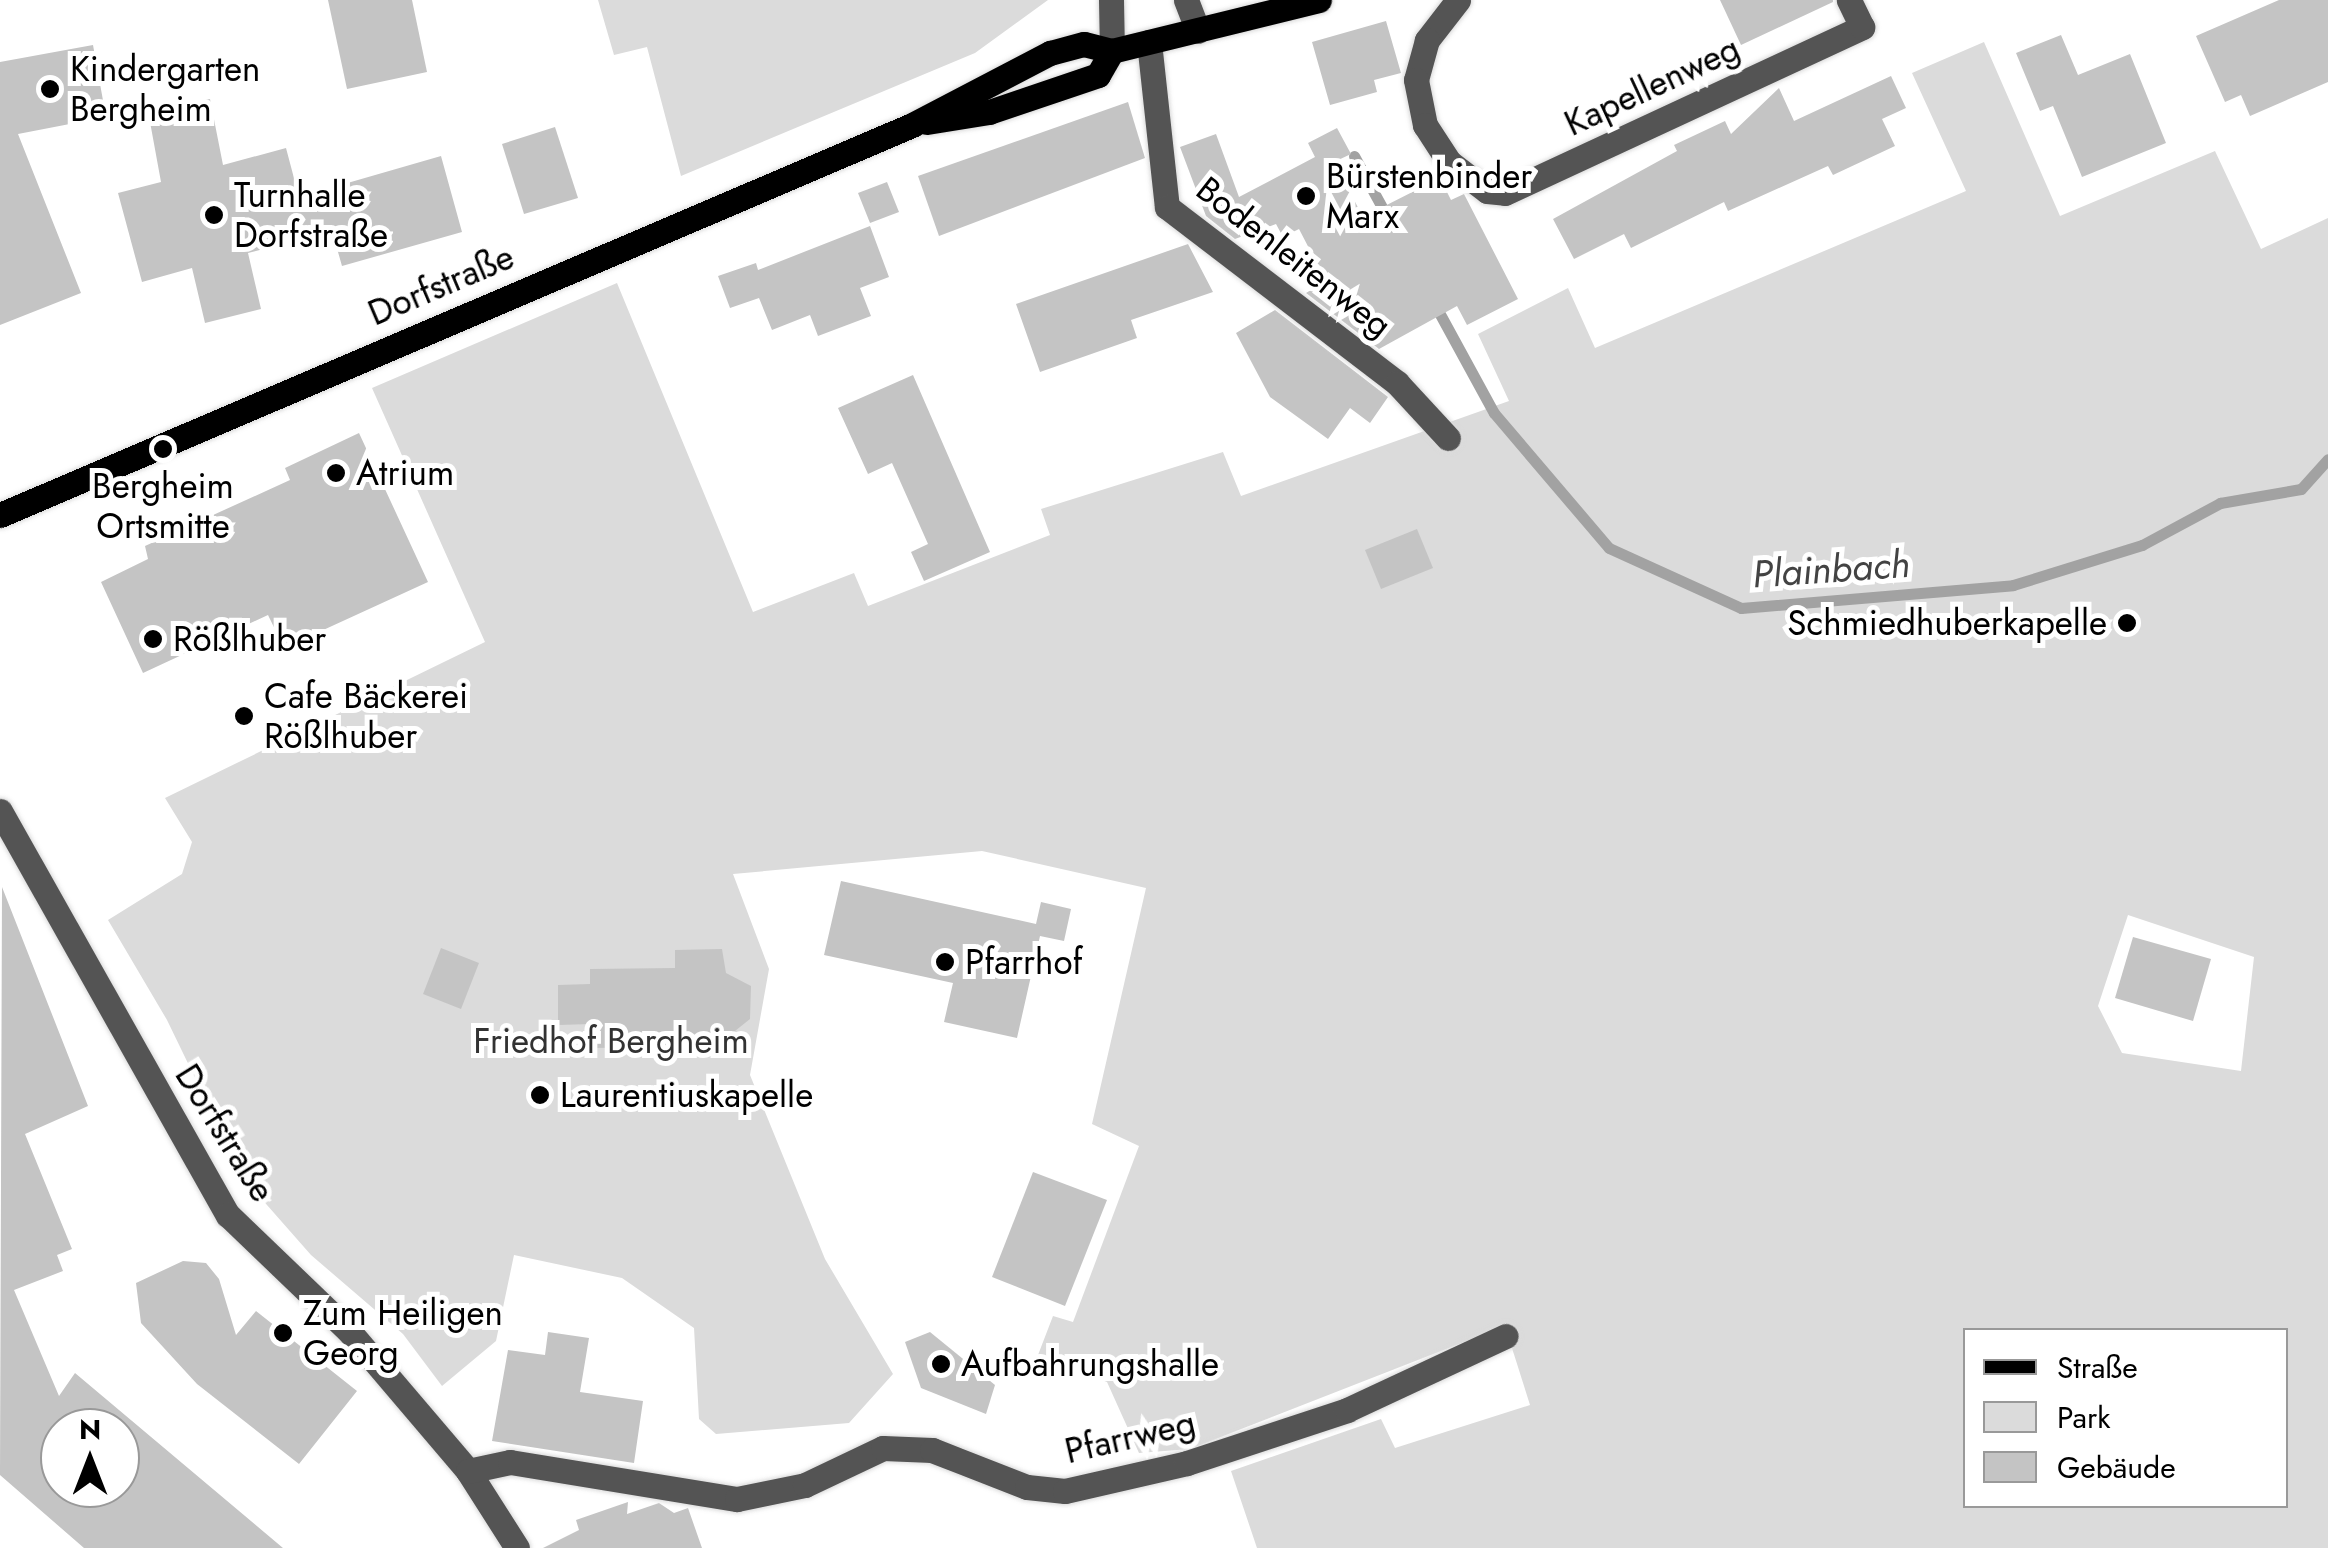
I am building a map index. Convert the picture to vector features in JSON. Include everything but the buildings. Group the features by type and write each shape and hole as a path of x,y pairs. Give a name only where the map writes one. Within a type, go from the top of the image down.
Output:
{"main road":[{"name":"Dorfstraße","path":"0,514 912,124 1050,53 1084,44 1112,51 1319,0"},
{"name":"Dorfstraße","path":"912,124 989,112 1098,75 1112,51"}],"street":[{"path":"1110,0 1112,51"},
{"path":"1186,0 1198,30"},
{"name":"Kapellenweg","path":"1458,0 1426,40 1416,80 1425,124 1449,162 1487,190 1505,193 1862,27 1849,0"},
{"name":"Bodenleitenweg","path":"1149,42 1167,208 1397,383 1448,438"},
{"name":"Dorfstraße","path":"0,811 228,1214 349,1331 468,1471 516,1548"},
{"name":"Pfarrweg","path":"468,1471 510,1462 737,1499 805,1485 883,1448 899,1448 932,1450 1027,1487 1065,1491 1187,1464 1347,1410 1506,1336"}],"green space":[{"path":"598,0 1048,0 975,53 681,176 647,47 614,55"},
{"name":"Friedhof Bergheim","path":"1984,42 2060,216 2215,151 2261,249 2328,218 2328,1548 1257,1548 1231,1471 1381,1419 1395,1448 1530,1405 1505,1326 1190,1449 1139,1453 1107,1382 1038,1355 1053,1316 1073,1322 1139,1146 1092,1124 1146,888 982,851 733,874 769,969 750,1075 825,1259 893,1374 849,1423 716,1434 699,1419 694,1328 622,1278 514,1255 496,1341 442,1386 403,1334 311,1255 244,1179 167,1020 108,920 182,874 192,842 165,798 485,642 372,388 617,283 753,612 854,573 868,606 1050,535 1041,509 1223,452 1241,496 1509,401 1478,334 1568,288 1595,348 1966,191 1912,73","holes":["2128,915 2254,957 2241,1071 2122,1053 2098,1006"]}],"waterway":[{"name":"Plainbach","path":"1354,156 1388,218"},
{"name":"Plainbach","path":"1435,305 1494,413 1609,548 1741,608 2013,585 2142,545 2220,503 2301,489 2328,459"}],"place":[{"name":"Kindergarten Bergheim","path":"50,89"},
{"name":"Bürstenbinder Marx","path":"1306,196"},
{"name":"Turnhalle Dorfstraße","path":"214,215"},
{"name":"Bergheim Ortsmitte","path":"163,449"},
{"name":"Atrium","path":"336,473"},
{"name":"Schmiedhuberkapelle","path":"2127,623"},
{"name":"Rößlhuber","path":"153,639"},
{"name":"Cafe Bäckerei Rößlhuber","path":"244,716"},
{"name":"Pfarrhof","path":"945,962"},
{"name":"Laurentiuskapelle","path":"540,1095"},
{"name":"Zum Heiligen Georg","path":"283,1333"},
{"name":"Aufbahrungshalle","path":"941,1364"}]}
